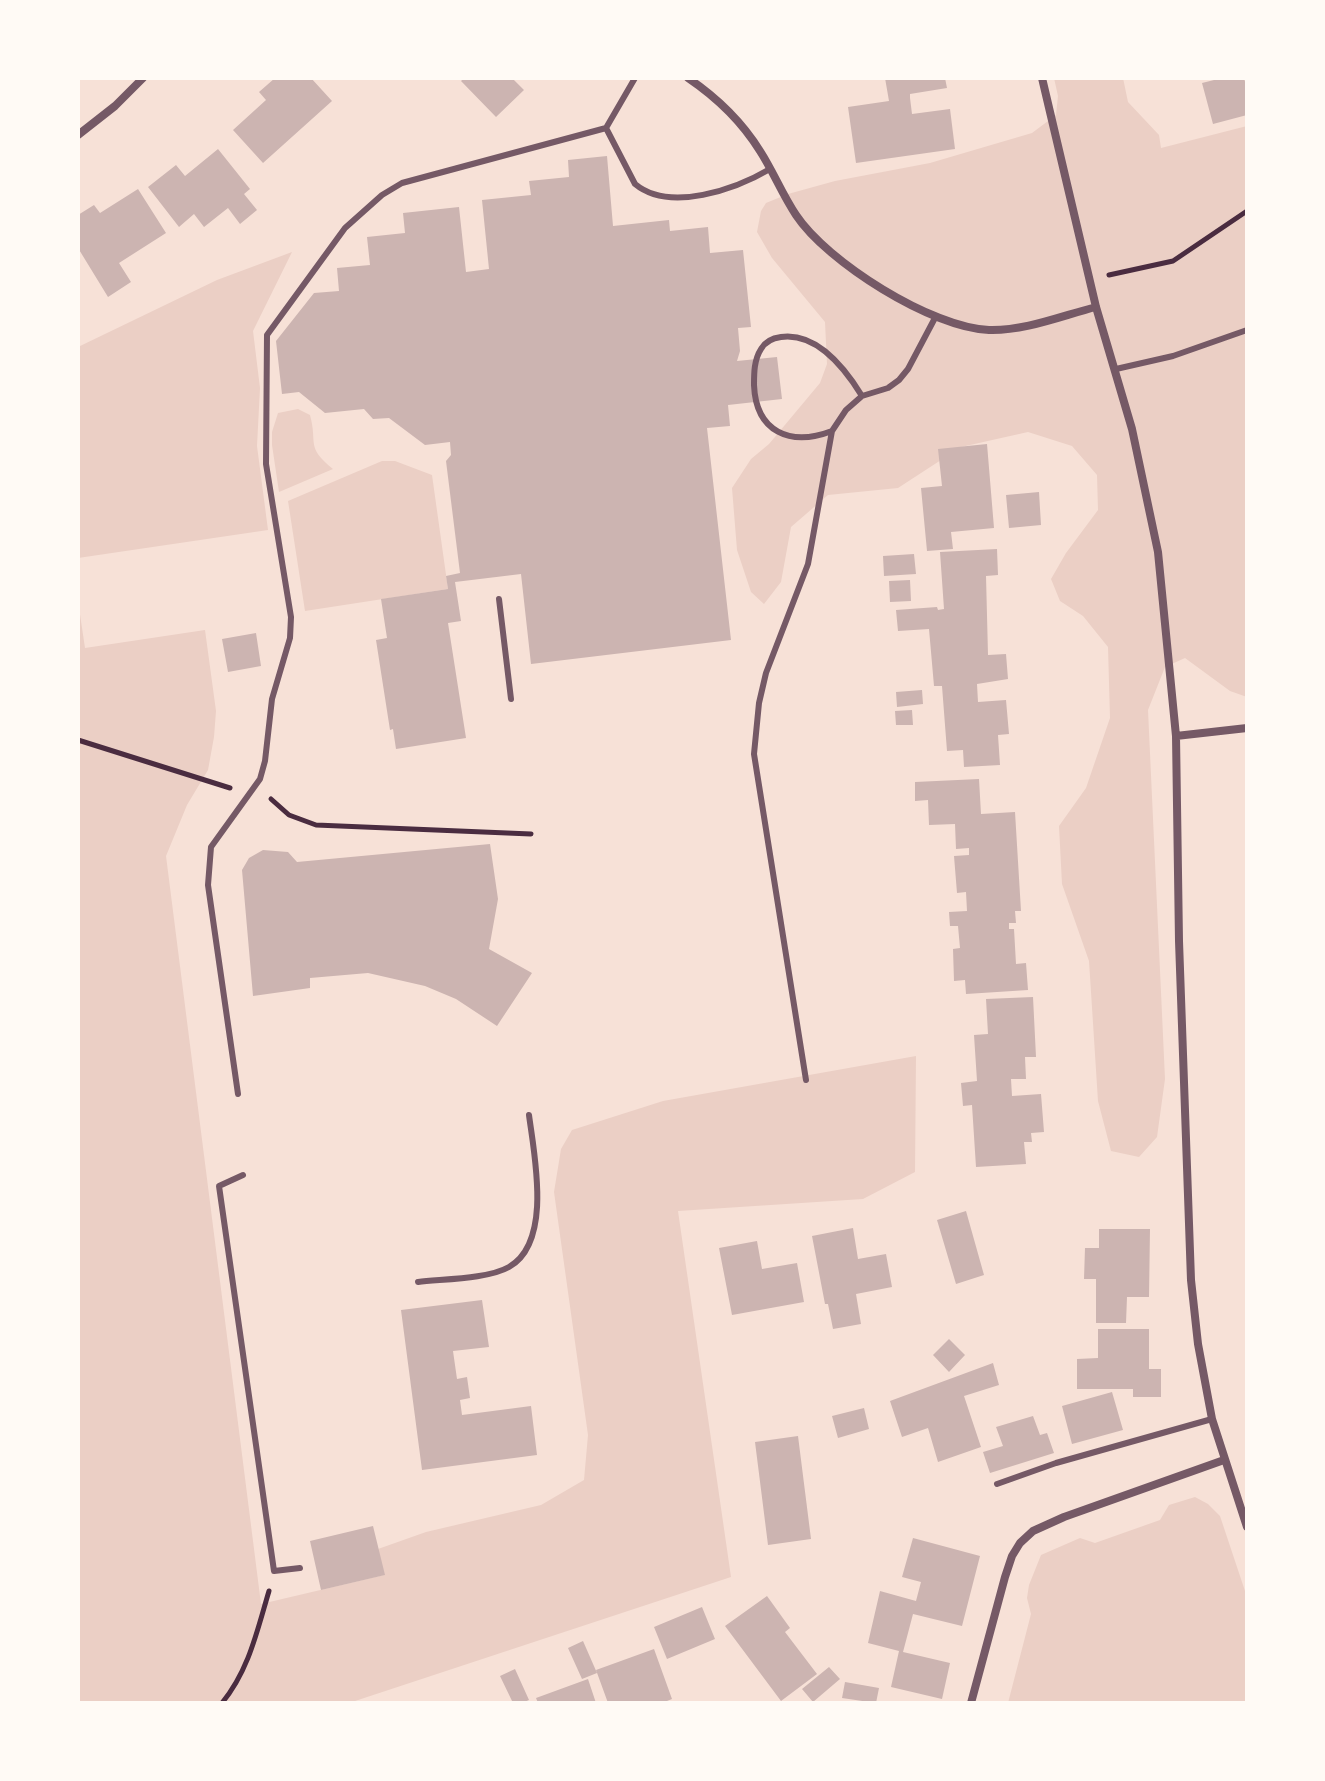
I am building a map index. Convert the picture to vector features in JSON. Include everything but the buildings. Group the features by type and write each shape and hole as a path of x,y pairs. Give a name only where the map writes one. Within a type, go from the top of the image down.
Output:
{"street":[{"path":"78,135 115,106 143,78"},
{"path":"688,78 729,112 759,148 797,217 832,254 885,289 936,316 976,329 1004,329 1096,307"},
{"path":"1042,78 1096,307 1116,369 1143,475 1158,552 1176,736 1187,1206 1198,1344 1212,1419 1247,1527"},
{"path":"1176,736 1247,728"},
{"path":"971,1703 1005,1577 1020,1543 1033,1531 1064,1517 1224,1460"}],"lane":[{"path":"238,1094 208,885 211,847 250,795 265,761 272,699 291,627 266,464 267,335 345,228 392,189 402,183 606,128 635,78"},
{"path":"606,128 635,184 643,191 658,195 683,196 726,191 770,169"},
{"path":"806,1080 754,754 759,703 766,673 808,564 832,431 846,410 862,396 888,388 899,380 936,316"},
{"path":"1116,369 1173,356 1247,330"},
{"path":"832,431 821,435 781,433 761,418 756,405 754,368 761,347 781,337 794,337 816,345 839,366 862,396"},
{"path":"499,599 511,699"},
{"path":"418,1282 493,1272 509,1267 519,1259 530,1241 538,1185 529,1115"},
{"path":"243,1175 219,1186 274,1571 300,1568"},
{"path":"997,1484 1056,1463 1212,1419"}],"path":[{"path":"1089,278 1173,261 1247,211"},
{"path":"78,740 250,795"},
{"path":"256,784 289,815 316,825 531,834"},
{"path":"222,1703 235,1688 248,1661 274,1571"}],"shaded area":[{"path":"1054,78 1123,78 1128,102 1159,135 1161,148 1247,126 1247,697 1230,691 1185,658 1165,667 1148,710 1165,1079 1157,1137 1139,1157 1111,1151 1098,1101 1089,961 1062,884 1059,826 1086,788 1110,718 1108,647 1083,616 1060,601 1051,579 1098,510 1097,475 1072,446 1028,432 961,447 898,488 828,495 791,527 781,582 764,604 751,592 737,550 732,488 751,459 769,444 820,383 827,364 825,322 772,258 757,232 761,211 766,203 835,181 930,163 1032,133 1056,115 1058,96"},
{"path":"292,252 253,331 260,388 257,446 268,530 78,558 78,347 217,280"},
{"path":"298,409 310,415 316,449 333,469 279,492 272,432 278,413"},
{"path":"382,461 395,461 432,475 448,589 305,611 288,501"},
{"path":"78,601 85,648 205,630 216,711 214,737 208,770 187,805 166,856 261,1604 384,1575 378,1549 426,1532 541,1505 584,1480 588,1435 554,1192 561,1149 572,1130 663,1101 916,1056 915,1172 863,1199 678,1211 731,1577 349,1703 78,1703"},
{"path":"1195,1497 1220,1516 1247,1597 1245,1703 1008,1703 1031,1614 1027,1598 1029,1585 1041,1555 1080,1538 1095,1543 1160,1520 1169,1505"}]}
